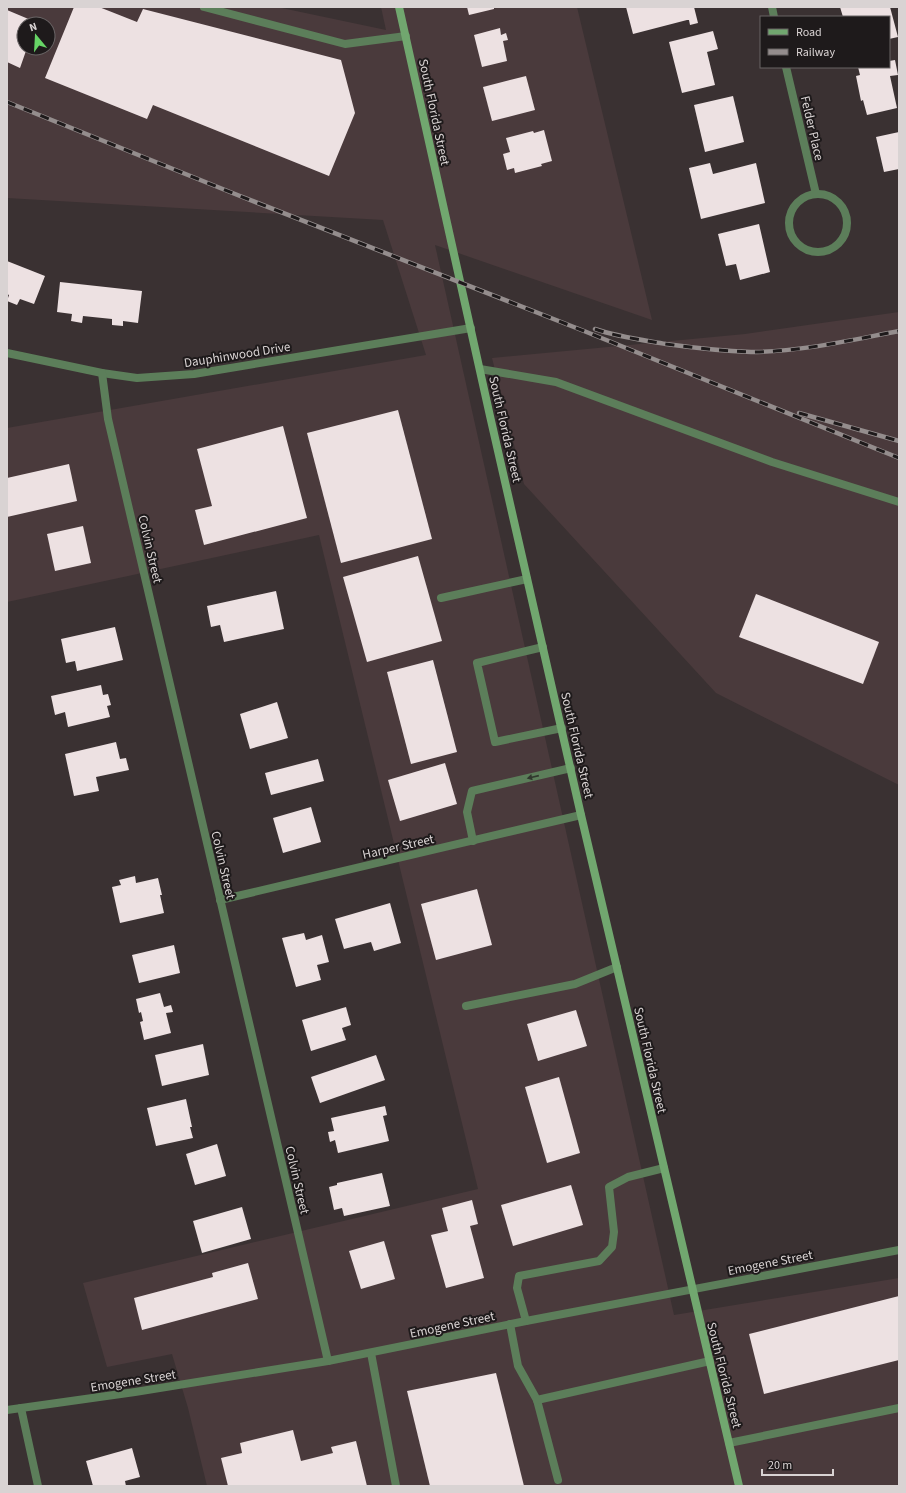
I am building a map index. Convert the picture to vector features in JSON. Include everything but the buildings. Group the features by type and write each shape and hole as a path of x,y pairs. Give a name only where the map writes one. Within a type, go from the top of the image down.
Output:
{"street":[{"path":"204,7 345,44 406,36"},
{"name":"South Florida Street","path":"399,7 581,815 739,1486"},
{"name":"Felder Place","path":"786,68 816,194"},
{"path":"816,194 826,195 835,199 842,206 846,214 848,224 846,234 840,242 833,248 824,252 814,252 797,244 789,227 789,217 793,208 799,201 807,196 816,194"},
{"name":"Dauphinwood Drive","path":"7,353 102,373 137,378 194,374 471,328"},
{"path":"480,369 556,382 772,462 899,502"},
{"name":"Colvin Street","path":"102,373 108,419 328,1361"},
{"path":"441,598 527,579"},
{"path":"543,647 477,663 495,742 562,728"},
{"path":"473,841 467,812 472,791 571,768"},
{"name":"Harper Street","path":"220,900 581,815"},
{"path":"466,1006 575,984 617,967"},
{"path":"526,1321 516,1288 519,1276 599,1261 612,1247 614,1232 609,1187 628,1178 664,1168"},
{"name":"Emogene Street","path":"7,1410 135,1392 328,1361 510,1324 899,1250"},
{"path":"510,1324 518,1366 537,1400 558,1480"},
{"path":"371,1353 396,1486"},
{"path":"537,1400 710,1362"},
{"path":"21,1408 38,1486"},
{"path":"729,1443 899,1408"}],"shaded area":[{"path":"7,7 277,7 386,30 381,7 577,7 652,320 435,245 674,1315 899,1278 899,1486 207,1486 188,1408 172,1354 107,1367 83,1283 478,1189 319,535 7,602 7,428 426,355 383,220 7,198"},
{"path":"899,312 899,785 716,693 524,484 492,358 745,334"}],"railway":[{"path":"7,102 899,458"},
{"path":"595,329 622,336 666,344 751,352 807,348 899,331"},
{"path":"799,413 899,441"}]}
